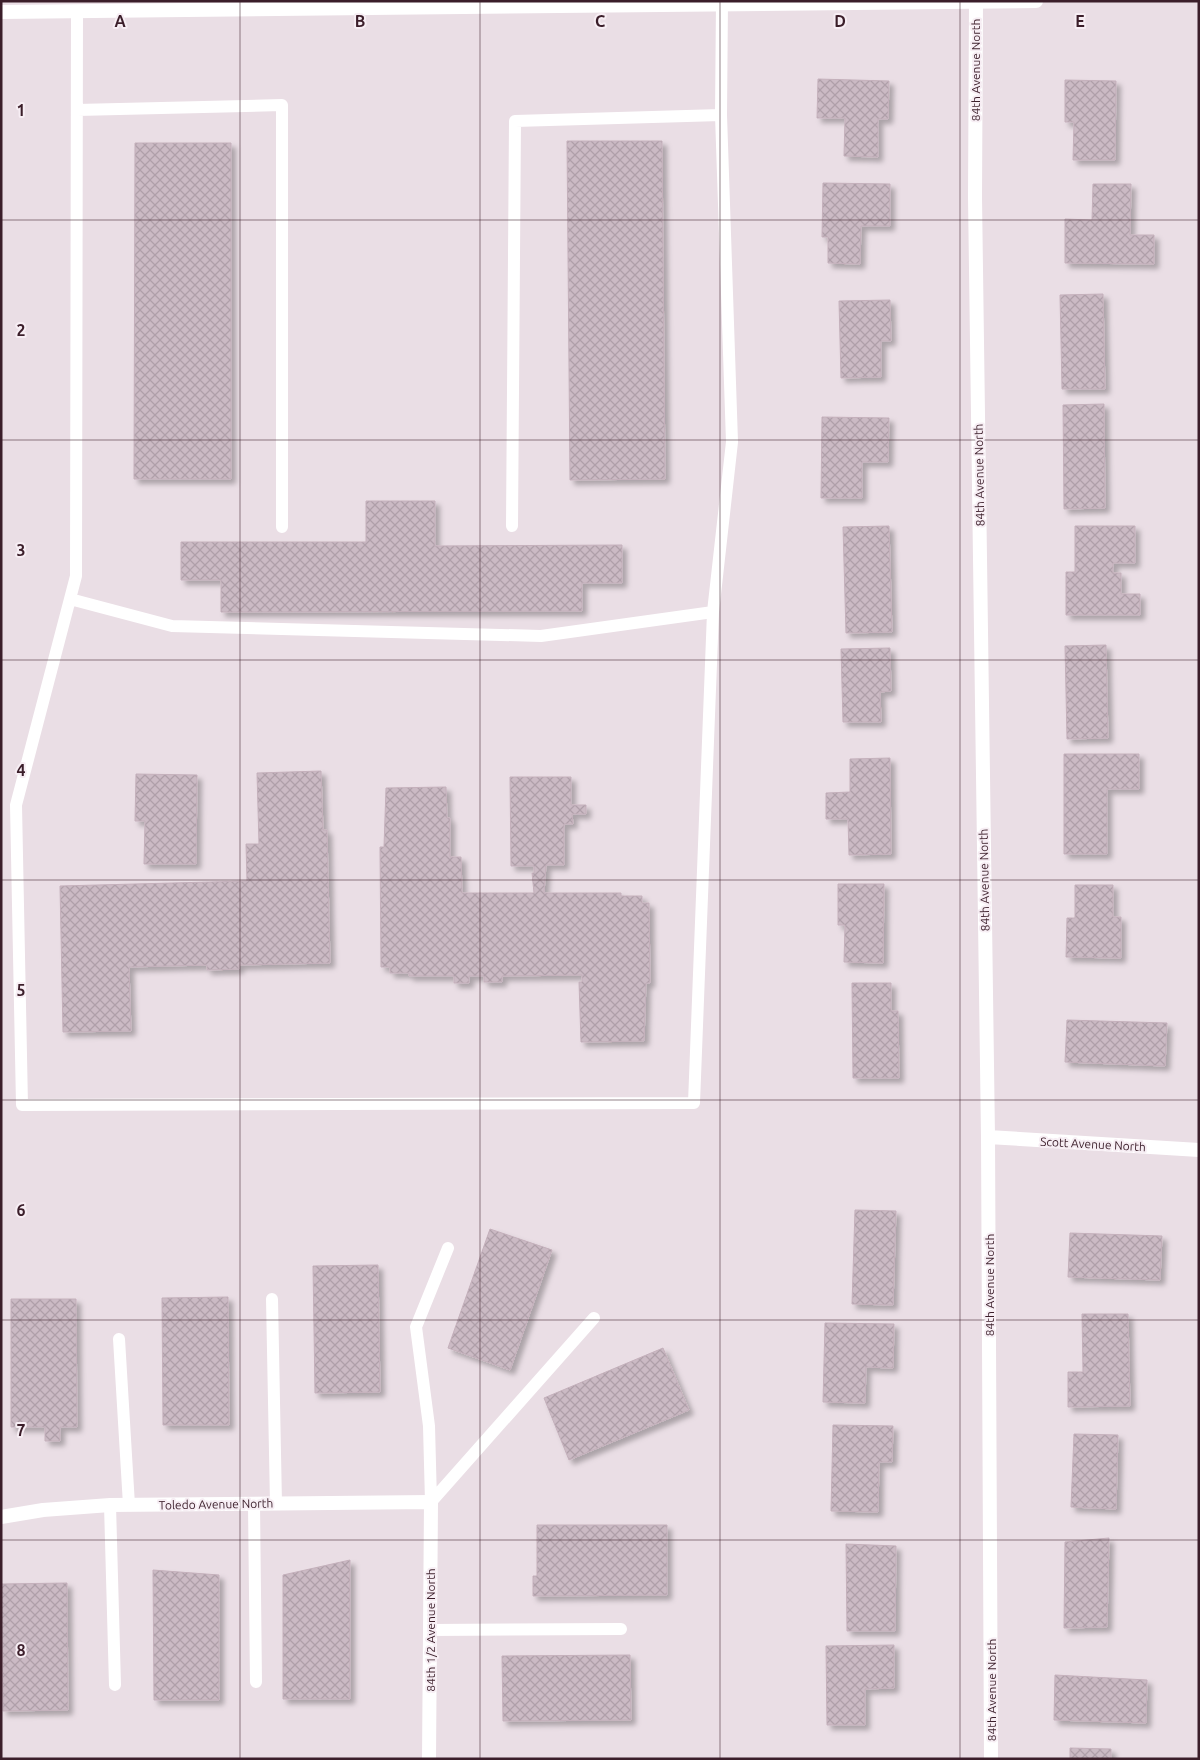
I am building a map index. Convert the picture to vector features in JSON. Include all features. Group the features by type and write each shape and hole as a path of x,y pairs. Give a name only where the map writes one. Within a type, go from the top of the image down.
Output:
{"street":[{"path":"1,12 1036,1"},
{"name":"84th Avenue North","path":"976,2 975,197 988,1137 991,1759"},
{"name":"Scott Avenue North","path":"988,1137 1199,1150"},
{"name":"Toledo Avenue North","path":"1,1517 43,1510 110,1505 431,1502"},
{"name":"84th 1/2 Avenue North","path":"429,1759 431,1502"}],"lane":[{"path":"77,11 76,576 16,804 22,1105 694,1103 713,612 732,442 721,115 722,4"},
{"path":"77,110 282,106 282,528"},
{"path":"512,526 515,121 721,115"},
{"path":"70,599 172,626 541,636 713,612"},
{"path":"431,1502 429,1426 416,1327 448,1248"},
{"path":"272,1299 276,1504"},
{"path":"431,1502 594,1318"},
{"path":"119,1339 129,1505"},
{"path":"254,1504 256,1682"},
{"path":"110,1505 115,1685"},
{"path":"430,1630 621,1629"}],"building":[{"path":"818,79 889,81 888,119 878,119 878,157 844,156 845,118 817,118"},
{"path":"1065,80 1116,81 1115,160 1073,160 1074,122 1065,122"},
{"path":"567,141 662,141 665,479 570,480"},
{"path":"135,143 231,143 231,479 134,479"},
{"path":"823,183 890,184 890,226 861,226 860,264 828,263 828,237 822,237"},
{"path":"1093,184 1131,184 1130,235 1154,235 1154,264 1065,263 1065,219 1092,220"},
{"path":"1103,294 1105,389 1062,389 1060,295"},
{"path":"890,300 891,341 881,341 881,377 841,378 839,301"},
{"path":"1104,404 1105,508 1064,509 1063,405"},
{"path":"822,417 889,418 888,462 862,462 862,498 821,498"},
{"path":"366,501 435,501 435,546 622,545 622,583 582,583 582,611 221,612 221,580 181,580 181,542 366,542"},
{"path":"889,526 892,632 846,633 843,527"},
{"path":"1075,526 1135,526 1135,563 1113,563 1113,573 1121,573 1121,594 1140,594 1140,615 1066,615 1066,572 1075,572"},
{"path":"1106,645 1108,738 1067,739 1065,646"},
{"path":"890,648 891,691 880,692 881,722 843,722 841,649"},
{"path":"1064,754 1139,754 1139,789 1107,789 1107,854 1064,854"},
{"path":"890,758 891,854 849,855 848,819 826,819 826,793 850,792 850,759"},
{"path":"321,771 323,830 327,830 330,963 239,965 239,969 207,970 207,965 129,967 131,1031 63,1032 60,886 247,881 246,844 259,844 257,773"},
{"path":"136,774 197,775 196,864 144,864 145,821 135,821"},
{"path":"510,777 571,777 571,805 586,805 586,814 572,814 573,824 564,824 564,865 546,865 544,893 621,893 621,896 642,896 642,903 649,903 650,983 646,983 644,1041 581,1042 579,982 582,982 582,975 502,976 502,982 484,982 484,976 469,976 469,983 454,983 454,976 409,976 409,973 390,973 390,967 381,967 380,847 384,847 386,788 446,787 447,818 450,818 450,857 461,857 462,893 534,893 532,873 534,873 534,866 511,866"},
{"path":"838,884 884,884 883,963 844,962 845,925 838,925"},
{"path":"1075,885 1113,885 1113,917 1121,917 1121,958 1066,957 1067,918 1075,918"},
{"path":"852,983 891,983 891,1011 898,1011 899,1078 853,1078"},
{"path":"1067,1020 1167,1023 1165,1066 1065,1062"},
{"path":"855,1210 896,1211 893,1305 852,1304"},
{"path":"490,1229 552,1250 510,1370 448,1348"},
{"path":"1070,1233 1162,1236 1160,1280 1068,1277"},
{"path":"378,1265 380,1392 315,1393 313,1266"},
{"path":"228,1297 229,1425 163,1425 162,1298"},
{"path":"11,1299 76,1299 77,1427 60,1427 60,1441 45,1441 45,1427 11,1427"},
{"path":"1082,1314 1128,1314 1130,1406 1068,1407 1068,1372 1083,1372"},
{"path":"825,1323 894,1324 893,1368 866,1367 865,1403 823,1402"},
{"path":"663,1348 689,1410 569,1460 544,1398"},
{"path":"833,1425 893,1426 892,1462 879,1462 878,1512 831,1511"},
{"path":"1074,1434 1118,1435 1116,1509 1071,1507"},
{"path":"537,1525 667,1525 667,1595 533,1596 533,1576 537,1576"},
{"path":"1109,1538 1107,1627 1064,1628 1065,1542"},
{"path":"846,1544 896,1546 895,1631 847,1631"},
{"path":"350,1560 350,1699 283,1699 283,1575"},
{"path":"153,1570 219,1575 219,1700 154,1700"},
{"path":"67,1583 68,1710 3,1711 1,1584"},
{"path":"894,1645 894,1688 865,1689 865,1725 827,1725 826,1646"},
{"path":"630,1655 631,1720 503,1721 502,1656"},
{"path":"1055,1675 1147,1680 1146,1723 1054,1720"},
{"path":"1070,1748 1111,1749 1111,1759 1070,1759"}]}
